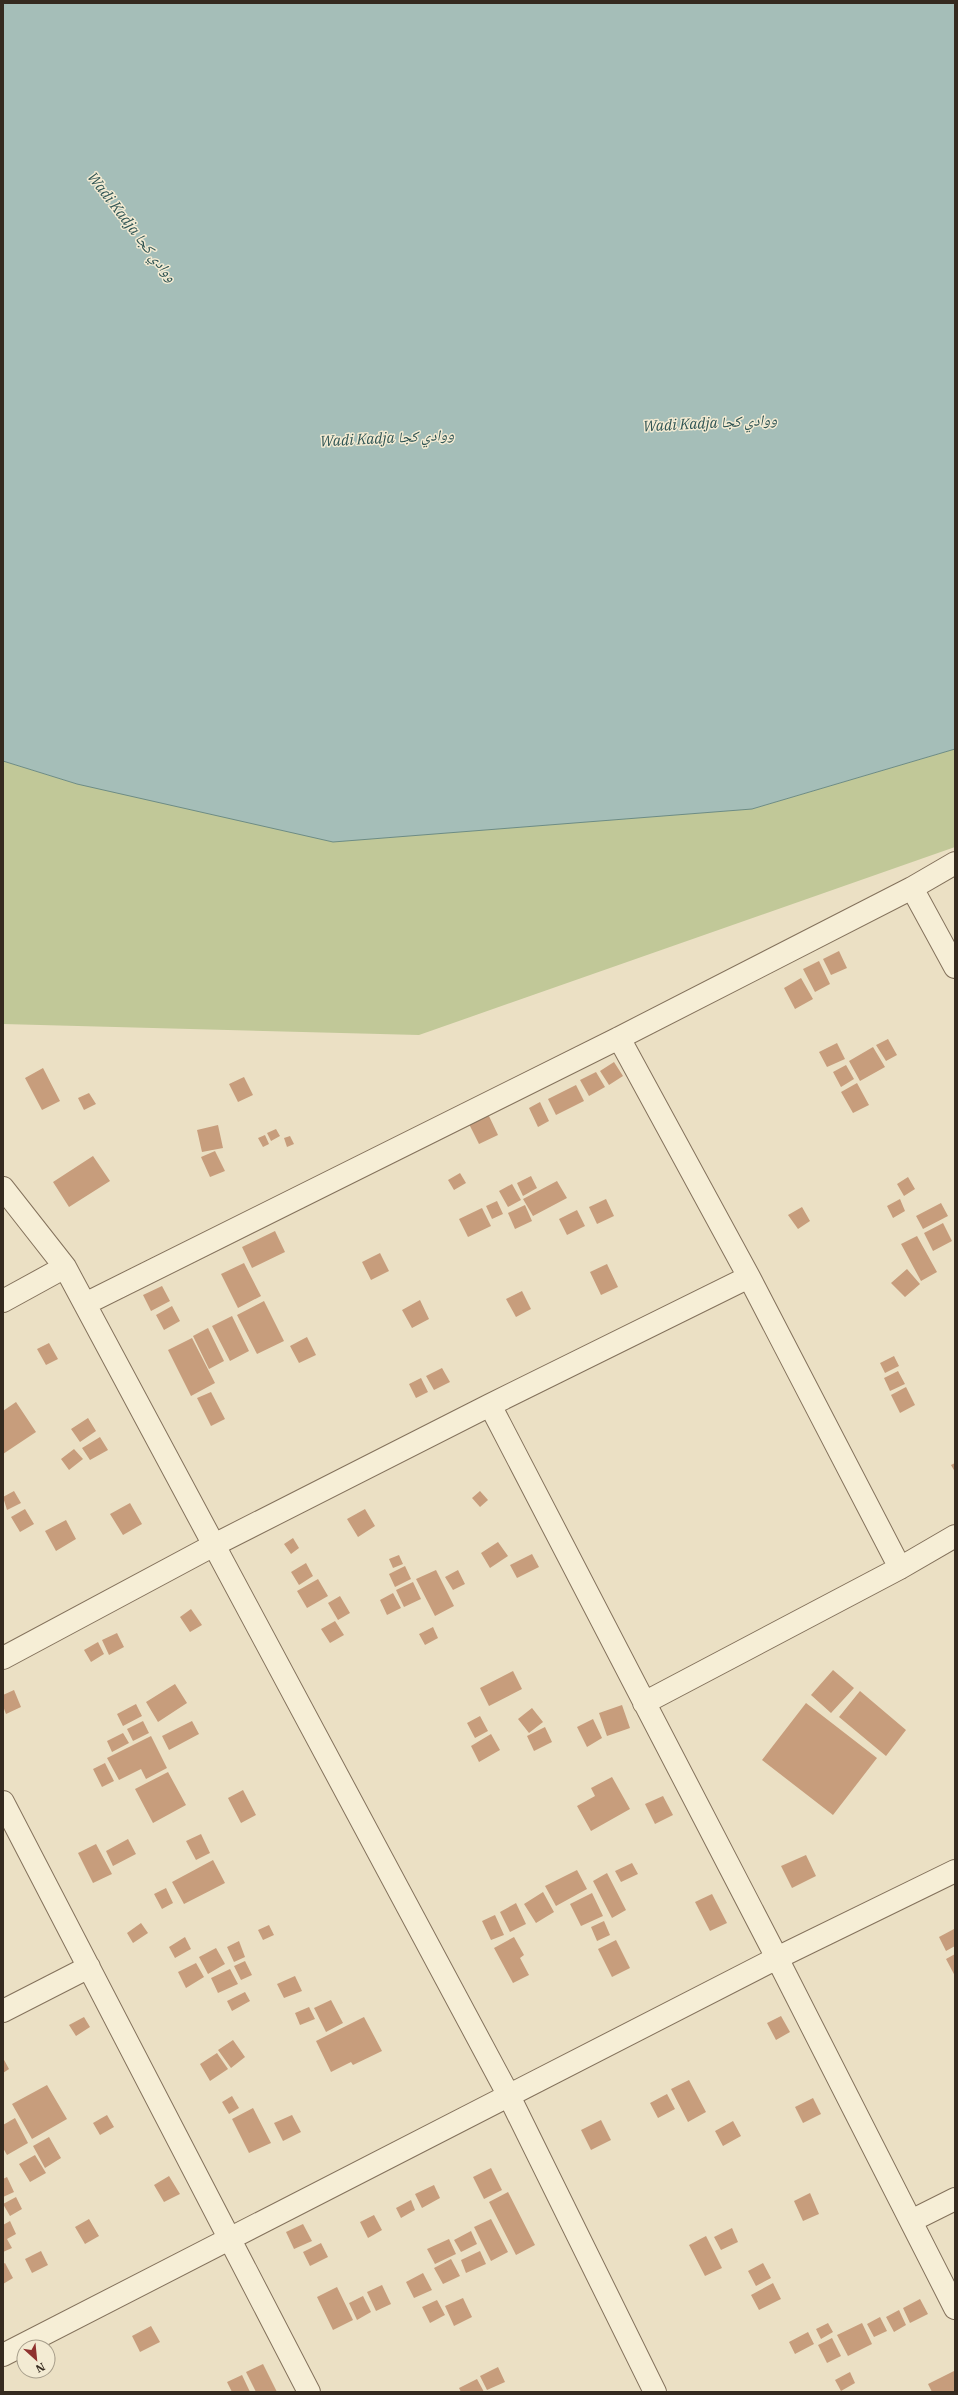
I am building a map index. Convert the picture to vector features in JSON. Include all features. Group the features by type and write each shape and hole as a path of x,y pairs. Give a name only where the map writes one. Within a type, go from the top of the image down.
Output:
{"street":[{"path":"85,1304 619,1038 912,888 955,862"},
{"path":"912,888 955,967"},
{"path":"619,1038 749,1277 900,1568"},
{"path":"3,1188 66,1267 509,2096 655,2392"},
{"path":"3,1301 66,1267"},
{"path":"3,1658 214,1545 490,1405 749,1277"},
{"path":"490,1405 777,1958 955,2308"},
{"path":"644,1703 900,1568 955,1536"},
{"path":"3,1802 309,2392"},
{"path":"3,2355 777,1958 955,1871"},
{"path":"3,2011 89,1967"},
{"path":"911,2221 955,2199"}],"green space":[{"path":"955,749 955,847 419,1035 3,1024 3,761 77,784 752,809"}],"water":[{"name":"Wadi Kadja ووادي كجا","path":"3,3 955,3 955,749 752,809 333,842 77,784 3,761"}],"building":[{"path":"839,951 847,968 831,975 823,959"},
{"path":"819,961 830,984 815,992 803,969"},
{"path":"801,978 813,999 795,1009 784,988"},
{"path":"888,1039 897,1055 886,1061 876,1045"},
{"path":"837,1043 845,1059 827,1067 819,1052"},
{"path":"873,1047 885,1067 860,1081 849,1061"},
{"path":"614,1062 623,1076 609,1085 600,1071"},
{"path":"846,1065 854,1079 841,1087 833,1072"},
{"path":"43,1068 60,1101 42,1110 25,1078"},
{"path":"596,1072 605,1087 589,1096 580,1080"},
{"path":"244,1077 253,1095 238,1102 229,1084"},
{"path":"857,1083 869,1105 853,1113 841,1092"},
{"path":"576,1085 584,1101 556,1115 548,1099"},
{"path":"89,1093 96,1104 84,1110 78,1098"},
{"path":"540,1102 549,1121 538,1127 529,1108"},
{"path":"488,1114 498,1135 479,1144 469,1124"},
{"path":"218,1125 223,1148 202,1152 197,1130"},
{"path":"276,1129 280,1136 271,1141 267,1133"},
{"path":"265,1135 269,1144 263,1147 258,1138"},
{"path":"290,1136 294,1144 287,1147 284,1138"},
{"path":"215,1151 225,1171 210,1177 201,1157"},
{"path":"93,1156 110,1181 69,1207 53,1182"},
{"path":"460,1173 466,1183 454,1190 448,1180"},
{"path":"531,1176 537,1188 523,1196 517,1183"},
{"path":"908,1177 915,1189 904,1196 897,1184"},
{"path":"557,1181 567,1198 533,1216 523,1199"},
{"path":"512,1184 521,1200 508,1207 499,1191"},
{"path":"606,1199 614,1216 597,1224 589,1207"},
{"path":"900,1199 905,1211 893,1218 887,1206"},
{"path":"497,1201 503,1214 492,1219 486,1206"},
{"path":"941,1203 948,1216 923,1229 916,1216"},
{"path":"525,1205 532,1221 515,1229 508,1213"},
{"path":"802,1207 810,1221 798,1229 788,1215"},
{"path":"482,1208 491,1226 468,1237 459,1219"},
{"path":"577,1210 585,1226 567,1235 559,1219"},
{"path":"943,1223 952,1241 933,1251 924,1233"},
{"path":"275,1231 285,1252 252,1268 242,1247"},
{"path":"917,1236 937,1272 921,1281 901,1244"},
{"path":"380,1253 389,1271 371,1280 362,1262"},
{"path":"244,1263 261,1296 238,1308 221,1274"},
{"path":"607,1264 618,1287 601,1295 590,1272"},
{"path":"907,1269 920,1284 905,1297 891,1283"},
{"path":"162,1286 170,1301 151,1311 143,1295"},
{"path":"522,1291 531,1309 516,1317 506,1299"},
{"path":"420,1300 429,1319 412,1328 402,1310"},
{"path":"264,1301 284,1341 257,1354 237,1315"},
{"path":"172,1306 180,1321 164,1330 156,1315"},
{"path":"232,1316 249,1351 230,1361 212,1326"},
{"path":"208,1328 224,1361 209,1369 193,1336"},
{"path":"307,1337 316,1355 299,1363 290,1346"},
{"path":"192,1338 215,1383 191,1396 168,1350"},
{"path":"49,1343 58,1359 46,1365 37,1349"},
{"path":"894,1356 899,1366 885,1373 880,1363"},
{"path":"442,1368 450,1382 434,1390 426,1376"},
{"path":"898,1371 905,1384 890,1391 884,1378"},
{"path":"421,1378 428,1392 416,1398 409,1384"},
{"path":"906,1387 915,1405 900,1413 891,1395"},
{"path":"211,1392 225,1419 211,1426 197,1398"},
{"path":"16,1402 36,1432 3,1454 3,1411"},
{"path":"88,1418 96,1431 80,1442 71,1429"},
{"path":"100,1437 108,1450 90,1460 82,1448"},
{"path":"74,1449 83,1459 69,1470 61,1459"},
{"path":"955,1463 955,1472 951,1465"},
{"path":"14,1491 21,1503 7,1510 3,1497"},
{"path":"480,1491 488,1500 480,1507 472,1498"},
{"path":"130,1503 142,1524 123,1535 110,1514"},
{"path":"25,1509 34,1524 20,1532 11,1517"},
{"path":"365,1509 375,1526 358,1537 347,1519"},
{"path":"66,1520 76,1539 56,1551 45,1531"},
{"path":"293,1538 299,1548 291,1554 284,1544"},
{"path":"498,1542 508,1556 490,1568 481,1553"},
{"path":"532,1554 539,1567 517,1578 510,1565"},
{"path":"399,1555 403,1564 393,1568 389,1559"},
{"path":"306,1563 313,1576 299,1585 291,1572"},
{"path":"405,1566 411,1579 395,1587 389,1574"},
{"path":"436,1570 454,1606 435,1616 416,1579"},
{"path":"458,1570 465,1584 453,1590 445,1577"},
{"path":"318,1579 328,1596 307,1608 297,1591"},
{"path":"413,1582 421,1599 404,1607 396,1590"},
{"path":"393,1593 401,1608 387,1615 380,1600"},
{"path":"340,1596 350,1613 338,1620 328,1603"},
{"path":"191,1609 202,1625 190,1632 180,1617"},
{"path":"335,1621 344,1635 330,1643 321,1629"},
{"path":"433,1627 438,1638 425,1645 419,1634"},
{"path":"117,1633 124,1647 109,1655 102,1640"},
{"path":"98,1642 104,1654 91,1662 84,1650"},
{"path":"833,1670 854,1688 831,1713 811,1695"},
{"path":"513,1671 522,1689 489,1706 480,1688"},
{"path":"175,1684 187,1703 158,1722 146,1702"},
{"path":"14,1690 21,1707 6,1714 3,1706 3,1695"},
{"path":"860,1691 906,1730 886,1756 839,1717"},
{"path":"806,1703 877,1758 833,1815 762,1760"},
{"path":"136,1704 142,1716 123,1726 117,1714"},
{"path":"622,1705 630,1728 607,1736 599,1713"},
{"path":"532,1708 543,1722 529,1733 518,1719"},
{"path":"480,1716 488,1731 475,1738 467,1723"},
{"path":"593,1719 602,1738 587,1747 577,1727"},
{"path":"143,1721 149,1733 133,1741 127,1729"},
{"path":"192,1721 199,1734 169,1750 162,1736"},
{"path":"545,1727 552,1742 534,1751 527,1736"},
{"path":"123,1733 129,1743 112,1752 107,1741"},
{"path":"491,1734 500,1750 479,1762 471,1746"},
{"path":"151,1736 167,1768 146,1779 141,1769 119,1780 107,1758"},
{"path":"105,1763 114,1781 102,1787 93,1769"},
{"path":"168,1772 186,1805 153,1823 135,1789"},
{"path":"612,1777 630,1809 591,1831 577,1806 595,1796 591,1788"},
{"path":"243,1790 256,1815 241,1823 228,1798"},
{"path":"663,1796 673,1815 655,1824 645,1804"},
{"path":"201,1834 210,1853 196,1860 186,1841"},
{"path":"128,1839 136,1854 113,1866 106,1851"},
{"path":"96,1844 112,1874 93,1883 78,1853"},
{"path":"806,1855 816,1876 792,1888 781,1866"},
{"path":"213,1860 225,1883 184,1904 172,1882"},
{"path":"632,1863 638,1874 621,1882 615,1871"},
{"path":"577,1870 587,1889 556,1906 545,1886"},
{"path":"607,1873 626,1910 612,1918 593,1881"},
{"path":"166,1888 173,1903 162,1909 154,1894"},
{"path":"543,1892 554,1912 536,1923 524,1904"},
{"path":"592,1893 603,1916 581,1926 570,1904"},
{"path":"712,1894 727,1923 710,1931 695,1902"},
{"path":"516,1903 526,1924 510,1932 500,1912"},
{"path":"495,1915 504,1935 491,1940 482,1921"},
{"path":"604,1921 610,1935 597,1941 591,1927"},
{"path":"141,1923 148,1933 133,1943 127,1933"},
{"path":"269,1925 274,1935 263,1940 258,1930"},
{"path":"954,1929 955,1946 946,1951 939,1937"},
{"path":"185,1937 191,1949 175,1958 169,1947"},
{"path":"514,1937 524,1955 520,1958 529,1975 513,1983 494,1948"},
{"path":"616,1940 630,1968 612,1977 598,1949"},
{"path":"239,1941 245,1957 234,1962 227,1947"},
{"path":"216,1948 225,1964 208,1974 199,1957"},
{"path":"955,1954 955,1976 946,1959"},
{"path":"245,1961 252,1975 241,1980 234,1966"},
{"path":"196,1963 204,1977 186,1988 178,1972"},
{"path":"230,1969 238,1984 218,1993 211,1978"},
{"path":"295,1976 302,1991 284,1998 277,1984"},
{"path":"245,1992 250,2001 232,2011 227,2001"},
{"path":"331,2000 343,2023 326,2032 314,2008"},
{"path":"309,2007 315,2019 300,2025 295,2013"},
{"path":"781,2016 790,2032 776,2040 767,2023"},
{"path":"84,2017 90,2027 76,2036 69,2025"},
{"path":"364,2017 382,2051 353,2065 351,2062 331,2072 316,2041"},
{"path":"233,2040 245,2057 231,2068 218,2050"},
{"path":"217,2053 228,2069 210,2081 200,2064"},
{"path":"3,2058 9,2069 3,2073"},
{"path":"689,2080 706,2112 688,2122 671,2089"},
{"path":"47,2085 67,2119 32,2139 12,2104"},
{"path":"667,2094 675,2109 658,2118 650,2103"},
{"path":"232,2096 239,2108 229,2114 222,2102"},
{"path":"813,2098 821,2114 803,2123 795,2107"},
{"path":"253,2108 271,2143 249,2153 232,2119"},
{"path":"107,2115 114,2127 100,2135 93,2123"},
{"path":"292,2115 301,2132 283,2141 274,2123"},
{"path":"15,2118 28,2143 7,2155 3,2148 3,2125"},
{"path":"601,2120 611,2140 591,2150 581,2130"},
{"path":"733,2121 741,2136 723,2146 715,2131"},
{"path":"49,2137 61,2158 45,2168 33,2146"},
{"path":"35,2155 46,2173 30,2182 19,2164"},
{"path":"491,2168 502,2190 484,2199 473,2177"},
{"path":"169,2176 180,2194 164,2202 154,2185"},
{"path":"7,2177 14,2192 3,2197 3,2179"},
{"path":"434,2185 440,2198 422,2208 415,2194"},
{"path":"508,2192 535,2245 516,2255 489,2202"},
{"path":"810,2193 819,2214 803,2221 794,2201"},
{"path":"16,2197 22,2209 10,2216 3,2204"},
{"path":"411,2200 415,2210 401,2218 396,2208"},
{"path":"374,2215 382,2230 368,2238 360,2222"},
{"path":"89,2219 99,2236 85,2244 75,2227"},
{"path":"491,2219 508,2252 491,2261 474,2227"},
{"path":"10,2221 16,2234 7,2239 12,2248 3,2252 3,2225"},
{"path":"303,2224 312,2241 294,2249 286,2232"},
{"path":"732,2228 738,2242 721,2250 714,2237"},
{"path":"471,2231 477,2244 461,2252 454,2240"},
{"path":"706,2236 722,2268 705,2276 689,2245"},
{"path":"449,2239 456,2254 435,2264 427,2249"},
{"path":"321,2243 328,2257 310,2266 303,2252"},
{"path":"41,2251 48,2265 32,2273 25,2259"},
{"path":"480,2251 486,2264 466,2273 461,2260"},
{"path":"451,2259 460,2276 443,2284 434,2268"},
{"path":"5,2263 13,2278 3,2284 3,2264"},
{"path":"763,2263 771,2278 756,2286 748,2271"},
{"path":"423,2273 432,2290 414,2298 406,2282"},
{"path":"773,2283 781,2299 759,2310 751,2295"},
{"path":"382,2285 391,2304 376,2311 367,2292"},
{"path":"337,2287 353,2320 333,2330 317,2297"},
{"path":"363,2296 371,2312 357,2320 349,2303"},
{"path":"463,2298 472,2317 454,2326 445,2306"},
{"path":"920,2299 928,2314 910,2323 903,2308"},
{"path":"437,2300 445,2315 430,2323 422,2307"},
{"path":"899,2310 906,2325 894,2332 886,2317"},
{"path":"880,2317 887,2331 874,2337 867,2324"},
{"path":"828,2323 833,2332 821,2339 816,2329"},
{"path":"862,2323 872,2344 848,2356 837,2335"},
{"path":"151,2326 160,2342 140,2352 132,2336"},
{"path":"808,2332 814,2344 795,2354 789,2342"},
{"path":"832,2338 841,2356 827,2363 818,2345"},
{"path":"263,2364 277,2392 256,2392 246,2372"},
{"path":"498,2367 505,2382 487,2390 480,2376"},
{"path":"954,2371 955,2391 932,2392 928,2384"},
{"path":"850,2372 855,2383 841,2391 835,2380"},
{"path":"242,2375 250,2392 232,2392 227,2382"},
{"path":"477,2379 484,2392 461,2392 459,2388"}]}
